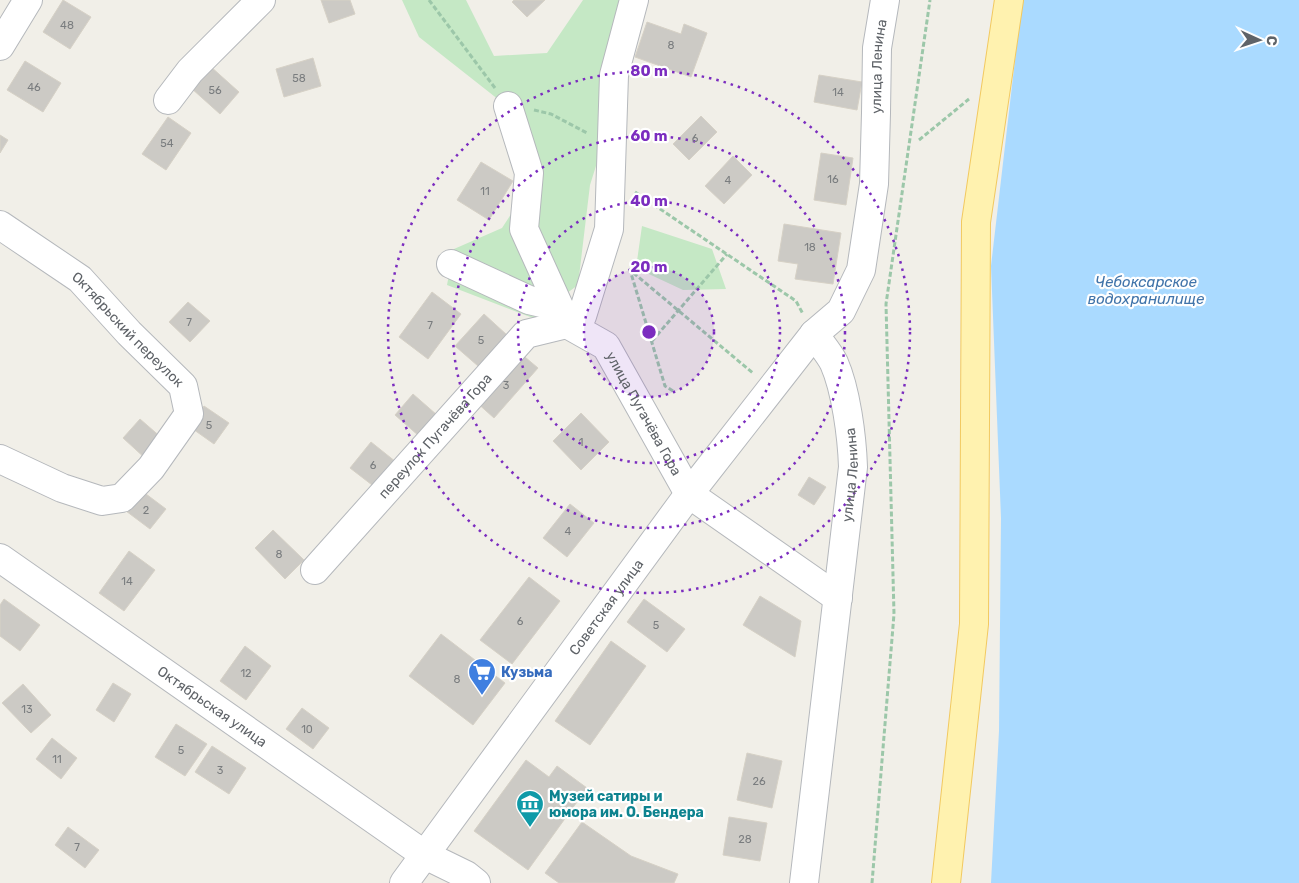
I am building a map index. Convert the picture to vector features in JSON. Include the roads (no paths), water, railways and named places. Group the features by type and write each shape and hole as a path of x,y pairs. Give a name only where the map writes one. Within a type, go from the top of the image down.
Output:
{"main road":[{"path":"946,883 974,624 976,222 1009,0"}],"street":[{"path":"0,46 28,0"},
{"path":"168,100 190,71 261,0"},
{"path":"508,106 529,173 524,229 563,315 582,316 610,229 614,75 634,0"},
{"name":"улица Ленина","path":"804,883 853,466 853,444 844,398 834,363 814,334 841,311 861,270 874,184 877,48 885,0"},
{"name":"Октябрьский переулок","path":"0,225 80,279 129,333 183,386 189,414 151,468 122,498 102,501 62,488 0,459"},
{"name":"улица Пугачёва Гора","path":"451,264 563,315 606,346 689,494"},
{"name":"переулок Пугачёва Гора","path":"315,570 526,334 563,315"},
{"name":"Советская улица","path":"404,883 689,494 814,334"},
{"path":"689,494 838,598"},
{"name":"Октябрьская улица","path":"0,558 425,855 466,874 476,883"}],"water":[{"name":"Чебоксарское водохранилище","path":"1022,0 1299,0 1299,883 991,883 999,731 1001,518 991,266"}],"place":[{"name":"Кузьма","path":"482,696"},
{"name":"Музей сатиры и юмора им. О. Бендера","path":"530,828"}]}
